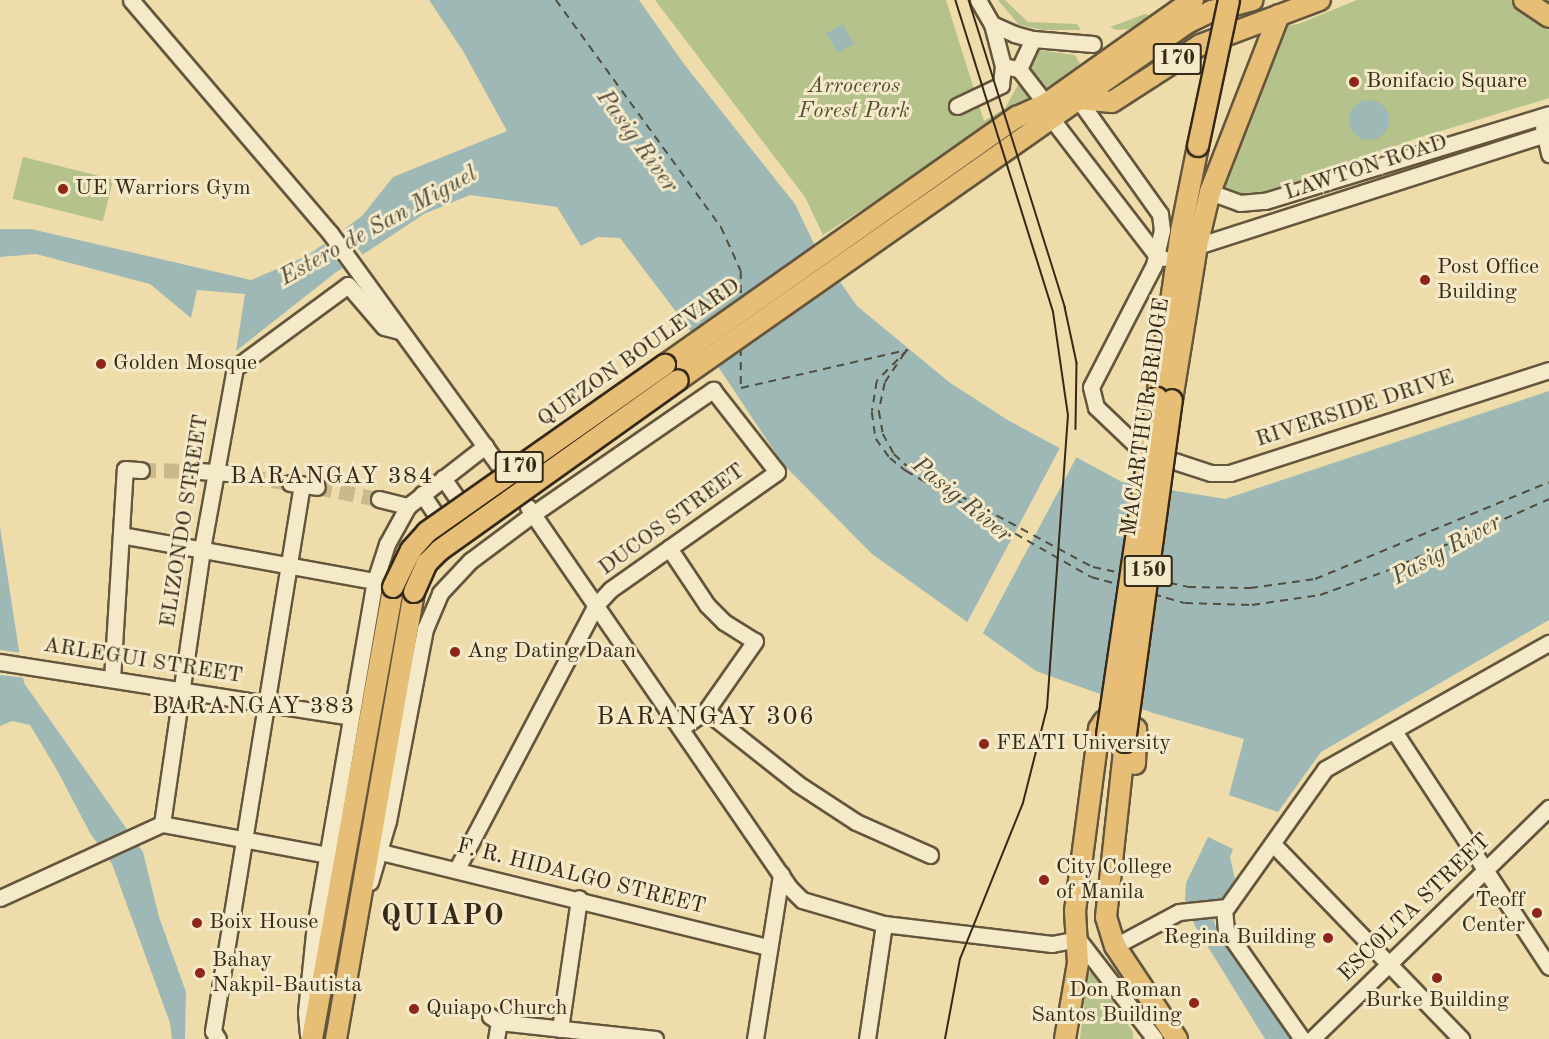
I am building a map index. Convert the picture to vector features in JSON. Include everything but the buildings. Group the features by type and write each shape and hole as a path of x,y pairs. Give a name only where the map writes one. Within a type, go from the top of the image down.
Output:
{"main road":[{"name":"QUEZON BOULEVARD","path":"336,1039 414,592 427,563 440,550 978,171 1049,111 1193,0"},
{"name":"MACARTHUR BRIDGE","path":"1078,939 1118,732 1165,399 1176,263 1229,0"},
{"name":"QUEZON BOULEVARD","path":"310,1039 384,584 427,532 1017,117 1049,111 1078,99 1187,23 1212,11 1253,0"},
{"path":"1279,15 1320,0"},
{"path":"1524,0 1549,18"},
{"name":"MACARTHUR BRIDGE","path":"1165,399 1210,192 1279,15"},
{"name":"170","path":"1078,99 1112,102 1194,48 1279,15"},
{"name":"MACARTHUR BRIDGE","path":"1116,946 1106,916 1118,732"},
{"name":"150","path":"1065,1039 1078,939"},
{"name":"150","path":"1116,946 1177,1039"}],"street":[{"path":"131,0 326,228 500,467"},
{"path":"957,106 996,90 1003,79 1003,66 992,24 979,1"},
{"path":"992,24 1033,39 1093,44"},
{"path":"1019,69 1033,39"},
{"path":"1003,66 1019,69 1156,256 1176,263"},
{"path":"1078,99 1156,205 1162,231 1156,256 1091,387 1096,407 1141,450"},
{"path":"1546,112 1549,154"},
{"name":"LAWTON ROAD","path":"1210,192 1240,203 1265,201 1546,112"},
{"name":"LAWTON ROAD","path":"1197,246 1546,134"},
{"name":"ELIZONDO STREET","path":"162,824 202,549 221,472 235,368 348,285 384,327 400,331"},
{"name":"RIVERSIDE DRIVE","path":"1174,461 1211,473 1230,473 1549,370"},
{"name":"QUEZON BOULEVARD","path":"356,920 381,852 425,629 440,593 467,557 530,511 713,390 777,472"},
{"name":"QUEZON BOULEVARD","path":"310,1039 306,1012 313,945 327,855 350,717 384,584 387,544 408,506 485,446"},
{"path":"112,680 125,469 141,470"},
{"path":"199,471 221,472"},
{"name":"DUCOS STREET","path":"457,869 596,605 610,590 777,472"},
{"path":"443,478 459,501"},
{"path":"216,1038 245,839 303,485"},
{"path":"422,494 437,516"},
{"path":"379,500 408,506"},
{"path":"530,511 781,874 802,900 884,924 1052,944 1078,939 1155,1039"},
{"path":"121,535 290,564 384,584"},
{"path":"669,549 707,605 724,622 755,641 706,711 681,728"},
{"path":"1116,946 1189,910 1221,909 1273,844 1326,769 1549,642"},
{"name":"ARLEGUI STREET","path":"0,662 350,717"},
{"path":"706,711 790,778 856,822 930,855"},
{"path":"1394,731 1484,872 1549,966"},
{"name":"ESCOLTA STREET","path":"1312,1039 1549,808"},
{"path":"0,898 162,824 327,855"},
{"path":"1273,844 1461,1039"},
{"name":"F. R. HIDALGO STREET","path":"381,852 579,898 769,947"},
{"path":"755,1039 781,874"},
{"path":"560,1029 579,898"},
{"path":"1221,909 1226,930 1302,1039"},
{"path":"867,1039 884,924"},
{"path":"496,1039 494,1019 560,1029 656,1039"}],"green space":[{"name":"Arroceros Forest Park","path":"655,0 946,0 984,121 1005,108 1022,78 1036,97 823,235 805,197"},
{"path":"998,0 1005,0 1028,22 1077,24 1081,30 1042,30 1019,25"},
{"path":"1357,0 1549,0 1549,98 1415,139 1264,193 1237,198 1219,188 1279,27 1298,24"},
{"path":"1145,14 1152,16 1132,29 1116,30 1110,27"},
{"path":"1038,50 1075,55 1080,64 1045,89 1039,87 1026,70"},
{"name":"UE Warriors Gym","path":"23,157 113,179 103,221 13,199"},
{"path":"1092,969 1133,1032 1133,1039 1080,1039 1087,978"}],"water":[{"path":"429,0 639,0 684,64 795,204 816,248 857,306 949,382 1006,419 1122,482 1225,499 1549,391 1549,620 1321,752 1278,812 1229,795 1244,739 1153,713 1036,671 872,554 783,464 721,371 620,238 598,237 581,246 557,207 470,195 424,214 335,273 236,351 245,294 197,290 191,318 150,284 36,254 0,257 0,229 31,229 251,280 307,256 362,216 393,177 507,131 463,51"},
{"path":"843,24 854,44 838,53 826,33"},
{"path":"1369,100 1377,101 1383,106 1388,112 1388,128 1383,134 1377,139 1369,140 1361,139 1355,134 1350,128 1349,120 1350,112 1355,106 1361,101"},
{"path":"0,527 24,683 143,852 159,917 186,992 185,1039 172,1039 170,1023 112,864 90,833 57,770 30,725 12,721 0,726"},
{"path":"1208,837 1233,849 1230,857 1235,879 1213,918 1217,931 1292,1039 1265,1039 1195,926 1185,900 1186,883"}],"pier":[{"path":"341,227 363,255 344,270 322,242"},
{"path":"1062,444 1079,453 969,660 952,651"},
{"path":"0,650 23,653 26,678 0,675"}],"ferry route":[{"path":"556,0 721,227 741,271 741,301"},
{"path":"741,348 741,388 907,350"},
{"path":"908,350 877,381 872,412 876,439 890,458 906,471 1091,577 1120,585"},
{"path":"905,353 885,383 879,411 883,434 894,454 910,469 1093,567 1122,573"},
{"path":"1156,580 1188,587 1250,588 1315,579 1549,482"},
{"path":"1153,594 1185,603 1252,605 1320,595 1389,570 1549,499"}],"tunnel":[{"path":"141,470 199,471"},
{"path":"227,473 290,483"},
{"path":"317,487 379,499"},
{"path":"459,501 485,538"},
{"path":"437,516 464,553"}],"tram line":[{"path":"945,1039 960,959 1023,803 1047,708 1068,416 1053,312 955,0"},
{"path":"969,0 1065,307 1077,363 1076,429"}],"place":[{"name":"Bonifacio Square","path":"1354,82"},
{"name":"UE Warriors Gym","path":"63,189"},
{"name":"Post Office Building","path":"1425,280"},
{"name":"Golden Mosque","path":"101,364"},
{"name":"Ang Dating Daan","path":"455,652"},
{"name":"FEATI University","path":"984,744"},
{"name":"City College of Manila","path":"1044,880"},
{"name":"Teoff Center","path":"1537,913"},
{"name":"Boix House","path":"197,923"},
{"name":"Regina Building","path":"1328,938"},
{"name":"Bahay Nakpil-Bautista","path":"200,973"},
{"name":"Burke Building","path":"1437,978"},
{"name":"Don Roman Santos Building","path":"1194,1003"},
{"name":"Quiapo Church","path":"414,1009"}],"district":[{"name":"BARANGAY 384","path":"332,478"},
{"name":"BARANGAY 383","path":"254,708"},
{"name":"BARANGAY 306","path":"706,718"},
{"name":"QUIAPO","path":"443,917"}],"water label":[{"name":"Pasig River","path":"636,142"},
{"name":"Estero de San Miguel","path":"379,227"},
{"name":"Pasig River","path":"961,501"},
{"name":"Pasig River","path":"1447,551"}]}
